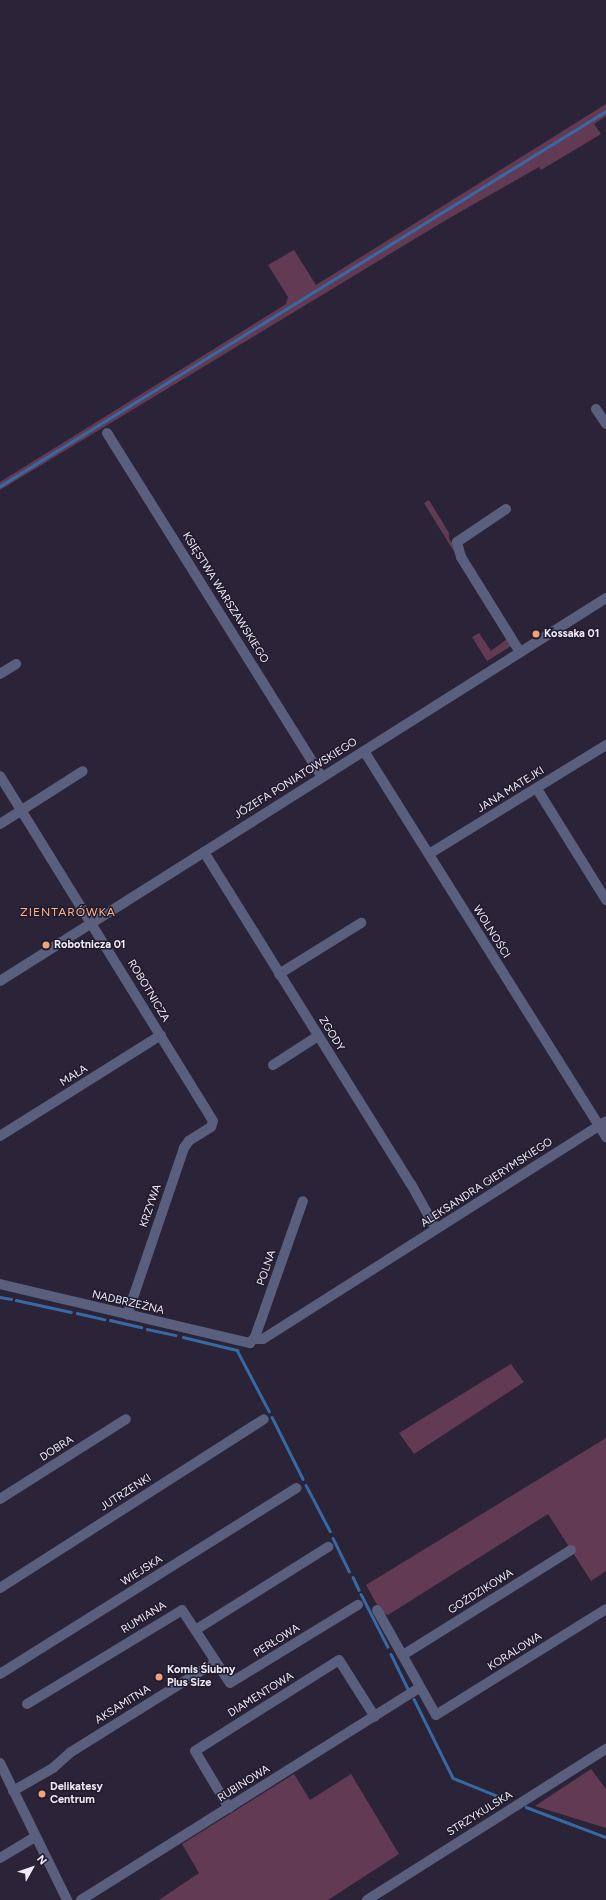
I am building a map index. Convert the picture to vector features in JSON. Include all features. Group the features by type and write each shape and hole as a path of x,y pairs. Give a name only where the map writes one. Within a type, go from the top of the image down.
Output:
{"street":[{"path":"596,409 606,424"},
{"name":"KSIĘSTWA WARSZAWSKIEGO","path":"107,433 322,777"},
{"path":"506,510 457,542 461,557 520,652"},
{"name":"JÓZEFA PONIATOWSKIEGO","path":"0,981 606,598"},
{"path":"0,674 16,664"},
{"name":"JANA MATEJKI","path":"429,854 537,789 606,745"},
{"name":"WOLNOŚCI","path":"364,751 602,1123 606,1137"},
{"path":"0,824 83,771"},
{"name":"ROBOTNICZA","path":"0,776 212,1117"},
{"path":"537,789 606,900"},
{"name":"ZGODY","path":"204,852 411,1184 436,1229"},
{"path":"279,974 361,923"},
{"name":"MAŁA","path":"0,1136 161,1035"},
{"path":"273,1065 318,1036"},
{"name":"KRZYWA","path":"127,1315 184,1148 189,1141 211,1127 212,1117"},
{"name":"ALEKSANDRA GIERYMSKIEGO","path":"253,1340 263,1339 602,1123"},
{"name":"POLNA","path":"253,1340 303,1201"},
{"name":"NADBRZEŻNA","path":"0,1284 127,1315 253,1340"},
{"name":"DOBRA","path":"0,1499 126,1419"},
{"name":"JUTRZENKI","path":"0,1588 264,1419"},
{"name":"WIEJSKA","path":"0,1674 297,1488"},
{"path":"216,1662 197,1629 328,1547"},
{"name":"GOŹDZIKOWA","path":"403,1655 571,1550"},
{"name":"PERŁOWA","path":"216,1662 230,1683 238,1680 358,1605"},
{"name":"RUMIANA","path":"27,1704 176,1612 182,1610 197,1629"},
{"path":"377,1610 403,1655 419,1688"},
{"name":"KORALOWA","path":"419,1688 436,1715 606,1610"},
{"name":"DIAMENTOWA","path":"229,1808 195,1751 339,1660 375,1717"},
{"name":"AKSAMITNA","path":"13,1791 53,1768 70,1752 216,1662"},
{"name":"RUBINOWA","path":"81,1900 419,1688"},
{"name":"STRZYKULSKA","path":"367,1900 606,1749"},
{"path":"1,1767 67,1900"},
{"path":"0,1858 35,1837"}],"shaded area":[{"path":"606,104 606,116 594,124 601,134 541,170 539,167 446,220 0,490 0,482 286,304 288,297 268,265 294,250 316,285"},
{"path":"429,500 449,533 449,539 454,545 458,558 424,503"},
{"path":"479,633 491,651 507,639 513,645 487,661 472,637"},
{"path":"511,1364 524,1382 414,1454 399,1433"},
{"path":"606,1438 606,1571 591,1581 548,1514 388,1615 381,1612 366,1585"},
{"path":"591,1769 606,1789 606,1828 535,1806"},
{"path":"294,1774 310,1800 351,1774 399,1854 328,1900 159,1900 199,1873 182,1844"}],"waterway":[{"path":"0,486 606,111"},
{"path":"0,1297 11,1299"},
{"path":"16,1300 71,1312"},
{"path":"77,1313 104,1319"},
{"path":"110,1320 141,1327"},
{"path":"147,1329 175,1335"},
{"path":"183,1337 237,1350 269,1411"},
{"path":"272,1417 303,1479"},
{"path":"306,1485 330,1531"},
{"path":"333,1538 349,1571"},
{"path":"353,1577 359,1590"},
{"path":"361,1594 388,1647"},
{"path":"391,1654 408,1689"},
{"path":"414,1699 453,1778 505,1799"},
{"path":"526,1807 606,1837"}],"place":[{"name":"Kossaka 01","path":"536,634"},
{"name":"Robotnicza 01","path":"46,945"},
{"name":"Komis Ślubny Plus Size","path":"159,1677"},
{"name":"Delikatesy Centrum","path":"42,1794"}],"district":[{"name":"ZIENTARÓWKA","path":"68,913"}]}
